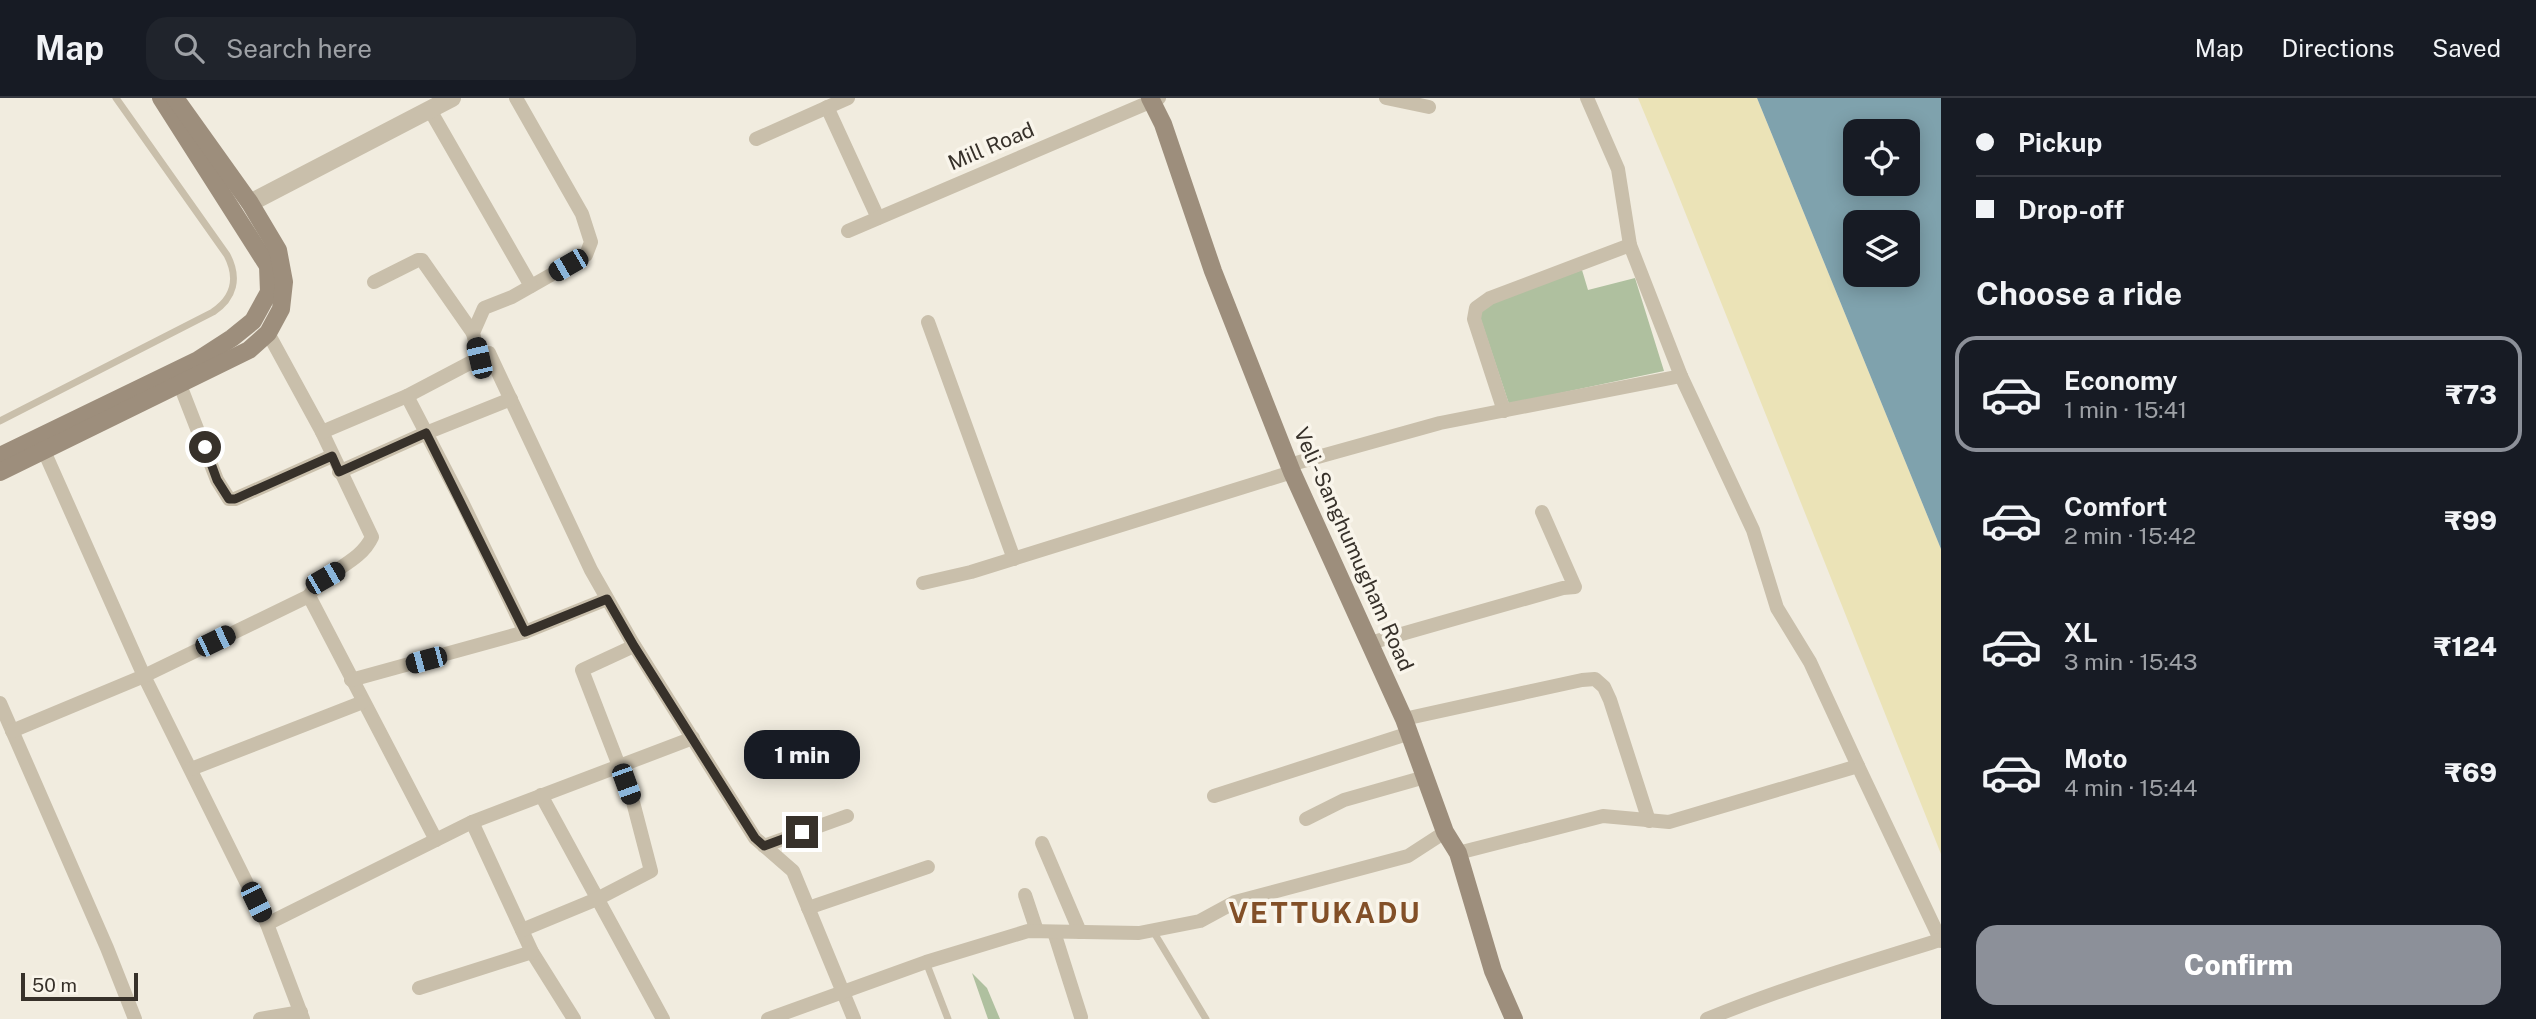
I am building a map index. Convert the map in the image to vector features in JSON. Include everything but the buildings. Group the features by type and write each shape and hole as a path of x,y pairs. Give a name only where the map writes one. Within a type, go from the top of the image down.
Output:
{"main road":[{"path":"0,456 198,360 253,321 269,292 268,266 161,98"},
{"path":"0,472 249,350 268,333 281,309 284,282 278,250 250,203 175,98"},
{"name":"Veli - Sanghumugham Road","path":"1154,99 1213,271 1291,469 1407,726 1445,832 1458,853 1493,971 1514,1019"}],"street":[{"path":"250,203 452,98"},
{"path":"473,332 484,309 586,255 591,242 582,214 516,98"},
{"path":"756,139 848,98"},
{"path":"1386,98 1429,107"},
{"path":"1587,98 1618,169 1630,245 1681,376 1753,530 1777,608 1810,662 1941,941 1821,977 1736,1006 1707,1019"},
{"name":"Mill Road","path":"848,231 1154,99"},
{"path":"827,107 878,218"},
{"path":"430,110 531,286"},
{"path":"1504,411 1474,319 1476,308 1490,298 1630,245"},
{"path":"374,282 422,260 473,332 479,358 489,353"},
{"path":"928,322 1014,559"},
{"path":"12,731 144,676 309,596 315,586 366,549 372,537 322,432 268,333"},
{"path":"322,432 407,396 489,353"},
{"path":"489,353 591,570 634,646 755,838 793,871 854,1019"},
{"path":"923,583 1014,559 1440,423 1681,376"},
{"path":"180,385 217,480 229,499 235,499 332,456"},
{"path":"407,396 525,632"},
{"path":"339,472 511,399"},
{"path":"44,451 144,676 267,924 302,1015 260,1019"},
{"path":"1370,643 1563,588 1575,587 1542,512"},
{"path":"309,596 436,840"},
{"path":"351,680 525,632 607,599"},
{"path":"522,930 597,899 651,871 633,802 582,670 634,646"},
{"path":"1214,796 1407,726 1503,699 1595,679 1604,687 1610,700 1649,821"},
{"path":"191,769 363,702"},
{"path":"0,703 107,948 135,1019"},
{"path":"267,924 472,822 693,738"},
{"path":"1458,853 1603,816 1670,822 1858,766"},
{"path":"1306,819 1344,800 1426,777"},
{"path":"541,795 663,1019"},
{"path":"764,846 847,816"},
{"path":"472,822 532,952 575,1019"},
{"path":"768,1019 926,962 1028,931 1139,933 1200,921 1235,902 1408,856 1445,832"},
{"path":"1042,843 1080,932"},
{"path":"808,908 928,867"},
{"path":"1025,895 1037,931"},
{"path":"1054,932 1081,1017"},
{"path":"419,988 532,952"}],"lane":[{"path":"0,421 213,312 225,303 233,289 234,273 227,255 116,98"},
{"path":"1152,930 1206,1019"},
{"path":"926,962 948,1019"}],"green space":[{"path":"1582,270 1588,290 1635,278 1664,371 1509,404 1477,308"},
{"path":"972,973 987,988 1000,1019 988,1019"}],"sand":[{"path":"1638,98 1757,98 1941,549 1941,854 1673,182"}],"water":[{"path":"1757,98 1941,98 1941,549"}],"district":[{"name":"VETTUKADU","path":"1325,912"}],"route":[{"path":"205,447 223,491 229,499 235,499 332,456 339,472 426,433 525,632 607,599 755,838 764,846 802,832"}]}
